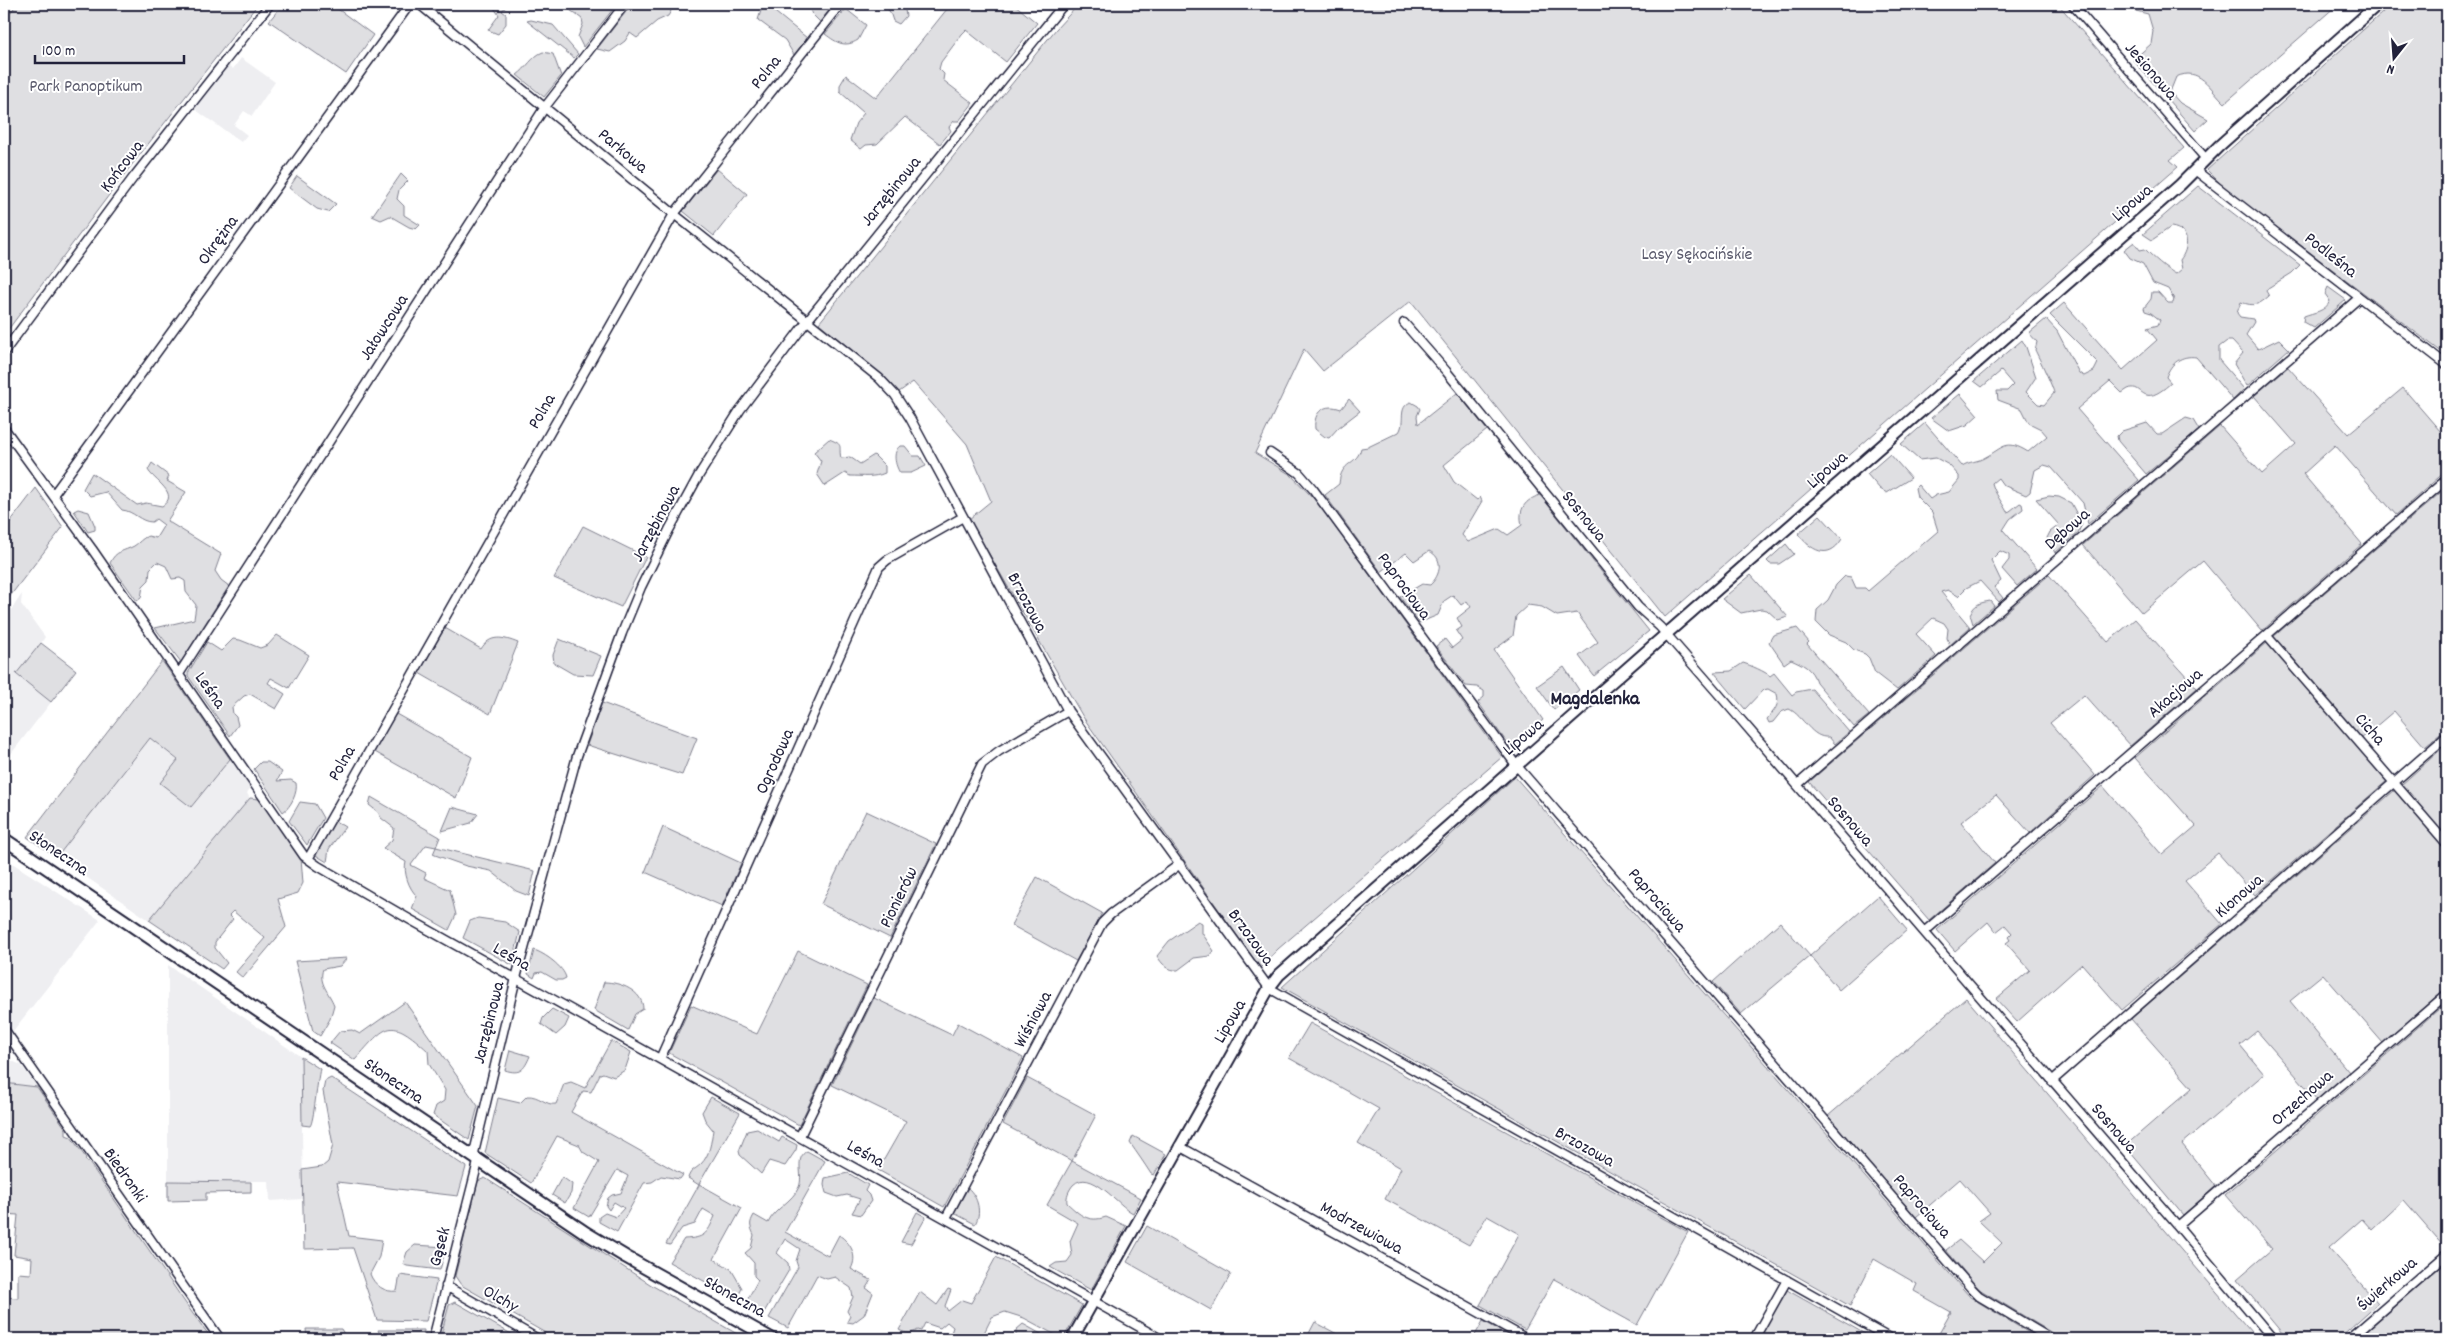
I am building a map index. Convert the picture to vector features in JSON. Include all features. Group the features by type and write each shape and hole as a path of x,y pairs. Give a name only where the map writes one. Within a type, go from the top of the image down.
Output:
{"main road":[{"name":"Słoneczna","path":"4,839 476,1160 621,1254 772,1339"}],"street":[{"name":"Końcowa","path":"4,352 133,178 270,4"},
{"name":"Okrężna","path":"53,495 410,4"},
{"name":"Parkowa","path":"419,4 807,321"},
{"name":"Jałowcowa","path":"179,674 544,107 625,4"},
{"name":"Polna","path":"308,859 674,214 841,4"},
{"name":"Jarzębinowa","path":"476,1160 516,978 579,748 592,708 641,587 699,475 732,423 807,321 1064,4"},
{"name":"Jesionowa","path":"2072,4 2206,159"},
{"name":"Lipowa","path":"1072,1339 1269,988 1279,976 1516,765 1558,731 1665,634 2195,170 2378,4"},
{"name":"Podleśna","path":"2195,170 2447,365"},
{"name":"Dębowa","path":"1796,785 2359,298"},
{"name":"Brzozowa","path":"807,321 879,378 892,392 910,418 1068,711 1269,988 1891,1339"},
{"name":"Sosnowa","path":"1404,323 1446,371 1638,607 1665,634 1924,932 2273,1339"},
{"name":"Leśna","path":"4,428 308,859 360,891 1161,1339"},
{"name":"Paprociowa","path":"1270,453 1299,474 1313,488 1516,765 1976,1293 2050,1339"},
{"name":"Akacjowa","path":"1924,932 2447,479"},
{"name":"Ogrodowa","path":"660,1059 879,568 887,560 963,517"},
{"name":"Cicha","path":"2267,636 2447,844"},
{"name":"Pionierów","path":"800,1136 982,764 998,751 1068,711"},
{"name":"Klonowa","path":"2052,1081 2447,736"},
{"name":"Wiśniowa","path":"946,1218 1102,923 1111,914 1180,864"},
{"name":"Orzechowa","path":"2178,1226 2447,994"},
{"name":"Biedronki","path":"4,1029 220,1339"},
{"name":"Modrzewiowa","path":"1179,1146 1527,1339"},
{"name":"Gąsek","path":"433,1339 476,1160"},
{"name":"Świerkowa","path":"2349,1339 2447,1254"},
{"path":"1754,1339 1787,1280"},
{"name":"Olchy","path":"446,1286 538,1339"}],"shaded area":[{"path":"241,58 275,82 252,116 244,111 234,125 247,135 241,142 193,108 228,65 233,69"},
{"path":"22,594 21,604 45,637 41,643 76,670 4,763 4,628 9,628 11,610"},
{"path":"150,738 178,761 191,807 230,759 251,787 247,793 250,799 149,920 57,857"},
{"path":"4,855 9,858 9,861 100,920 13,1031 4,1018"},
{"path":"168,965 301,1057 303,1199 270,1201 269,1181 168,1181"},
{"path":"4,1039 7,1043 7,1054 12,1061 21,1065 37,1087 4,1083"}],"green space":[{"name":"Park Panoptikum","path":"17,4 258,4 127,171 4,335 4,21"},
{"path":"283,4 331,4 373,35 346,74 269,21"},
{"path":"491,4 508,4 502,11 506,14 506,24 498,34 488,30 499,15"},
{"path":"568,4 617,4 583,47 578,37 583,24 582,19 570,10"},
{"path":"632,4 638,7 665,4 671,11 668,16 657,21 637,38 630,33 625,41 610,52 597,49"},
{"path":"763,4 807,38 794,55 785,40 758,20"},
{"path":"812,4 833,5 820,22 811,13"},
{"path":"882,4 904,4 906,16 899,24 893,21 890,12"},
{"path":"951,4 1014,4 1037,23 1006,62 966,30 962,34 941,62 939,69 944,74 943,80 973,103 959,121 954,121 949,127 951,131 940,144 905,117 877,144 866,145 861,149 850,140 856,123 864,113 840,92 840,85 846,75 876,98"},
{"name":"Lasy Sękocińskie","path":"1079,4 2058,4 2184,148 2170,160 2178,167 1665,617 1411,301 1323,371 1304,349 1255,453 1291,475 1316,501 1502,757 1278,949 1260,968 1083,717 969,519 991,501 967,444 913,382 899,392 889,381 819,323 1056,29"},
{"path":"2130,4 2334,4 2336,6 2225,103 2198,76 2184,74 2176,77 2170,92 2180,103 2208,119 2195,131 2133,60 2151,44 2153,31 2148,14 2136,11"},
{"path":"2392,4 2447,4 2447,356 2226,189 2207,170"},
{"path":"846,9 866,25 858,40 849,44 837,42 825,34"},
{"path":"531,20 553,25 578,54 574,58 527,21"},
{"path":"543,52 553,54 561,76 544,97 517,75 536,56"},
{"path":"717,169 747,194 714,236 683,211"},
{"path":"401,174 408,181 399,190 397,199 404,206 404,215 420,225 416,229 390,216 381,220 372,216"},
{"path":"297,176 336,204 328,212 317,209 289,188"},
{"path":"2198,186 2300,265 2292,273 2268,288 2266,291 2269,296 2262,301 2253,305 2241,302 2237,313 2240,317 2253,319 2254,322 2246,335 2258,349 2279,339 2289,349 2247,386 2234,364 2243,353 2232,341 2227,341 2219,347 2219,360 2244,389 2233,400 2196,357 2186,357 2177,361 2171,368 2166,377 2171,383 2153,395 2144,394 2133,388 2122,393 2110,381 2077,409 2139,480 2088,524 2083,503 2051,467 2044,465 2035,470 2030,492 2026,495 2003,485 1998,478 1992,483 2007,512 2020,503 2022,504 2023,509 2010,519 2003,530 2037,569 2017,586 2002,569 2009,560 2009,555 2000,551 1991,560 2001,581 1994,587 2003,598 1999,602 1980,581 1966,588 1958,596 1948,590 1941,592 1970,627 1950,645 1947,638 1948,629 1944,623 1933,618 1916,634 1936,656 1897,690 1875,673 1869,658 1865,654 1854,650 1846,642 1829,635 1816,622 1817,610 1828,600 1836,585 1845,576 1851,577 1856,588 1865,588 1868,591 1938,531 1932,512 1917,497 1915,488 1918,485 1930,499 1936,495 1949,492 1959,480 1959,476 1949,465 1936,458 1919,460 1901,444 1925,423 1962,466 2009,445 2028,452 2047,436 2041,429 2029,423 2022,409 1998,400 1997,391 2007,391 2013,385 2001,371 1982,387 1974,381 2022,340 2036,377 2026,392 2038,404 2044,405 2054,393 2035,350 2037,342 2029,333 2046,319 2057,331 2079,373 2084,376 2094,371 2098,363 2050,315 2064,303 2123,370 2157,340 2147,328 2158,325 2160,320 2145,311 2144,308 2151,299 2152,292 2158,292 2168,303 2173,303 2174,299 2168,289 2153,283 2143,264 2130,258 2124,250 2134,242 2140,250 2145,249 2176,274 2182,269 2180,260 2185,250 2186,240 2182,232 2171,227 2152,240 2143,234"},
{"path":"2328,287 2346,300 2314,328 2303,322 2304,316 2319,311 2328,305 2330,301 2325,294"},
{"path":"2288,367 2348,434 2403,388 2447,439 2447,470 2396,515 2335,445 2303,474 2362,544 2262,631 2203,561 2142,613 2083,545 2220,426 2262,474 2296,444 2254,396"},
{"path":"1457,393 1487,430 1444,465 1454,482 1477,500 1480,497 1482,501 1462,535 1468,542 1499,529 1508,535 1522,525 1521,514 1527,502 1540,495 1649,631 1594,676 1579,656 1598,642 1577,613 1557,616 1542,607 1528,605 1516,616 1513,636 1494,650 1543,720 1510,747 1478,702 1484,697 1484,691 1477,687 1466,686 1436,646 1445,639 1452,648 1462,640 1456,631 1462,627 1457,618 1471,607 1467,601 1461,605 1453,595 1444,601 1438,615 1419,623 1400,597 1422,584 1430,585 1434,581 1439,567 1437,558 1429,551 1414,561 1406,553 1381,572 1325,495 1339,484 1343,471 1356,458 1361,448 1368,447 1399,432 1404,407 1407,404 1411,402 1420,409 1417,416 1418,424"},
{"path":"1960,394 1978,415 1967,425 1949,431 1931,418"},
{"path":"1349,399 1360,411 1338,428 1329,438 1315,429 1316,417 1321,410 1330,407 1341,409"},
{"path":"2186,418 2193,420 2199,430 2146,474 2118,441 2117,436 2122,431 2147,423 2157,434 2162,434"},
{"path":"829,439 839,444 841,458 850,457 860,464 874,455 885,466 885,473 877,476 850,476 845,473 825,486 817,474 821,461 814,452"},
{"path":"900,446 905,446 913,456 920,456 926,466 911,473 900,473 895,459 897,449"},
{"path":"1890,454 1911,478 1887,493 1880,489 1867,474"},
{"path":"152,463 169,476 167,481 186,492 167,521 221,554 215,571 221,580 229,586 181,662 155,628 194,619 196,605 186,592 185,581 180,578 172,579 166,566 157,562 150,569 149,580 143,586 141,598 137,601 110,563 117,553 134,546 146,537 156,538 164,525 156,519 148,522 130,512 122,510 106,492 90,496 83,489 92,473 137,505 146,503 162,506 169,497 164,487 148,470"},
{"path":"2447,487 2447,728 2425,747 2394,711 2361,739 2272,638"},
{"path":"36,488 63,527 4,604 4,530"},
{"path":"2049,496 2059,497 2071,503 2082,524 2078,533 2055,553 2047,538 2050,532 2059,525 2036,499"},
{"path":"78,509 89,512 95,530 88,532 74,511"},
{"path":"1820,515 1842,539 1831,550 1819,551 1798,534"},
{"path":"583,526 646,557 621,607 554,578"},
{"path":"1786,544 1794,554 1779,564 1770,564 1767,561"},
{"path":"1751,575 1788,617 1778,620 1767,610 1761,609 1741,613 1722,599"},
{"path":"2049,575 2108,642 2135,619 2197,688 2130,746 2084,695 2050,723 2095,775 2030,833 1996,795 1961,822 1995,863 1929,920 1809,782"},
{"path":"1990,601 1994,606 1973,624 1970,614 1974,608 1980,603"},
{"path":"445,628 481,649 488,641 497,638 518,643 490,714 419,673"},
{"path":"1797,628 1809,642 1807,644 1869,715 1854,727 1816,682 1809,670 1791,659 1784,664 1769,642 1773,635"},
{"path":"277,635 309,655 289,688 271,678 268,683 285,694 276,709 250,694 244,696 232,707 238,725 230,736 188,676 188,673 207,642 221,651 233,639 260,648 268,645"},
{"path":"559,639 601,656 593,675 573,674 554,663 553,655"},
{"path":"2268,642 2388,780 2255,895 2218,853 2185,881 2222,924 2122,1010 2082,964 2017,1022 1996,999 2030,970 2006,943 2010,940 2008,937 2012,933 2005,925 1996,932 1988,922 1955,951 1937,930 2103,786 2162,855 2196,826 2135,758"},
{"path":"41,643 76,670 51,702 16,674"},
{"path":"162,661 230,759 191,807 160,783 178,760 150,738 57,857 27,837"},
{"path":"1743,663 1770,676 1774,673 1792,695 1796,692 1812,689 1849,732 1835,744 1829,737 1823,737 1812,731 1789,709 1781,712 1773,722 1769,723 1767,719 1776,708 1778,698 1777,694 1768,689 1763,690 1745,709 1714,672 1731,671"},
{"path":"1564,667 1579,690 1554,710 1537,686"},
{"path":"602,703 697,738 682,775 587,745"},
{"path":"396,714 472,757 456,798 373,751"},
{"path":"2447,744 2447,839 2401,785"},
{"path":"261,762 268,762 282,772 277,781 291,780 296,783 293,799 289,807 283,812 254,769"},
{"path":"1515,777 1970,1297 2039,1339 1936,1339 1951,1312 1914,1291 1917,1284 1874,1259 1850,1306 1282,987"},
{"path":"2395,790 2447,849 2447,987 2383,1043 2323,974 2290,1001 2349,1072 2317,1100 2257,1031 2240,1045 2264,1074 2182,1144 2216,1186 2183,1215 2125,1146 2192,1088 2131,1019"},
{"path":"371,797 440,837 436,847 426,845 411,865 426,873 424,878 450,890 456,915 449,930 412,909 417,896 407,880 406,862 383,848 392,840 394,828 369,805"},
{"path":"250,798 259,799 301,858 303,883 298,893 278,899 286,927 243,978 236,972 265,938 233,911 229,915 233,919 215,942 215,948 227,963 222,969 149,920"},
{"path":"300,802 315,804 323,818 307,845 289,821"},
{"path":"452,807 478,814 471,823 442,831"},
{"path":"866,811 936,844 890,938 821,904"},
{"path":"335,821 345,827 329,849 327,862 317,856 316,853"},
{"path":"663,827 741,863 722,906 645,872"},
{"path":"436,847 535,871 529,896 516,891 491,871 466,866 433,854"},
{"path":"1037,877 1102,913 1076,961 1011,925"},
{"path":"1878,896 1907,930 1839,990 1810,956"},
{"path":"478,918 505,922 520,932 512,965 463,938 470,921"},
{"path":"1198,921 1202,923 1202,933 1214,951 1210,956 1194,958 1178,970 1171,969 1161,962 1157,956 1169,941"},
{"path":"1780,922 1810,956 1741,1014 1713,982"},
{"path":"534,950 553,961 562,969 566,978 556,980 542,972 536,973 534,978 528,974"},
{"path":"798,951 867,985 799,1125 669,1053 691,1005 757,1034"},
{"path":"347,958 340,966 323,969 323,983 334,1005 330,1019 320,1036 313,1031 295,961"},
{"path":"604,982 610,982 630,989 639,997 642,1003 643,1009 635,1014 628,1030 594,1010"},
{"path":"874,998 952,1035 958,1023 1023,1058 944,1207 878,1170 906,1121 832,1085"},
{"path":"1966,998 2257,1339 2062,1339 1979,1289 1946,1250 1959,1240 1983,1262 2002,1243 1979,1221 1990,1213 1960,1179 1916,1217 1828,1116"},
{"path":"405,1002 478,1106 469,1140 433,1115 436,1106 444,1101 445,1090 429,1064 428,1051 405,1033 397,1029 389,1029 382,1032 355,1060 330,1043 340,1031 352,1030 360,1034"},
{"path":"2447,1002 2447,1244 2444,1246 2404,1200 2372,1230 2362,1219 2329,1248 2378,1303 2338,1339 2287,1339 2237,1279 2272,1249 2225,1195"},
{"path":"552,1009 569,1018 565,1027 556,1035 541,1024 543,1018"},
{"path":"1310,1023 1688,1232 1637,1325 1554,1279 1525,1330 1480,1305 1519,1234 1487,1216 1469,1245 1385,1199 1401,1168 1358,1143 1379,1109 1289,1058"},
{"path":"611,1041 631,1052 625,1070 614,1077 603,1073 600,1074 591,1092 583,1091 571,1112 683,1175 680,1179 661,1176 652,1182 644,1183 617,1232 599,1222 599,1217 605,1213 616,1217 624,1208 614,1202 609,1210 606,1206 608,1198 621,1193 628,1176 617,1170 589,1217 574,1208 599,1162 583,1152 579,1145 557,1136 531,1183 485,1153 498,1098 520,1103 527,1096 531,1096 556,1104 564,1084 571,1082 585,1088"},
{"path":"510,1050 530,1056 526,1065 521,1070 514,1072 505,1070"},
{"path":"301,1057 320,1069 310,1126 302,1125"},
{"path":"331,1078 466,1167 458,1196 337,1182 349,1236 382,1240 379,1257 370,1274 377,1285 388,1291 397,1291 400,1275 437,1280 426,1321 377,1320 353,1248 304,1249 302,1170 322,1167 328,1162 333,1145 323,1091 325,1081"},
{"path":"1027,1078 1096,1115 1072,1161 1003,1124"},
{"path":"4,1083 37,1087 66,1129 66,1135 71,1137 86,1158 85,1160 90,1164 212,1339 4,1339 4,1297 18,1298 18,1273 31,1274 32,1258 14,1255 18,1215 4,1214"},
{"path":"711,1097 740,1113 699,1184 742,1208 714,1259 731,1269 742,1288 737,1299 669,1262 684,1239 696,1238 704,1234 715,1216 703,1209 695,1224 682,1228 670,1245 666,1244 699,1185 688,1178 692,1171 704,1160 710,1148 713,1130 705,1120 702,1112"},
{"path":"757,1129 779,1142 782,1137 797,1145 796,1150 785,1166 769,1161 761,1174 740,1155 739,1151 747,1131"},
{"path":"1133,1136 1166,1154 1154,1175 1151,1174 1130,1143"},
{"path":"807,1151 825,1161 785,1232 828,1256 839,1235 850,1246 854,1259 851,1269 871,1280 866,1288 873,1293 864,1315 853,1323 847,1322 850,1316 847,1311 853,1297 851,1288 835,1277 827,1279 817,1275 788,1328 769,1318 798,1267 796,1261 800,1249 785,1239 777,1253 788,1263 789,1270 763,1314 745,1304 758,1280 754,1276 754,1263 745,1253 751,1248 754,1235 751,1221 754,1215 768,1223 775,1213 796,1192 800,1182 801,1158"},
{"path":"1072,1161 1141,1198 1133,1213 1096,1184 1088,1181 1080,1181 1073,1185 1069,1191 1067,1203 1080,1214 1094,1219 1106,1217 1126,1226 1091,1290 1050,1267 1056,1263 1067,1262 1072,1255 1070,1241 1078,1223 1047,1205"},
{"path":"848,1173 868,1185 865,1191 871,1201 861,1215 852,1213 860,1199 847,1195 837,1197 826,1193 825,1178"},
{"path":"562,1177 572,1184 571,1193 565,1203 552,1195"},
{"path":"485,1178 653,1286 746,1339 556,1339 461,1285 455,1276 478,1181"},
{"path":"168,1181 251,1182 251,1192 206,1193 206,1200 168,1201"},
{"path":"968,1188 978,1205 978,1215 975,1224 954,1213"},
{"path":"917,1212 926,1217 911,1244 901,1242"},
{"path":"1147,1226 1231,1274 1211,1310 1127,1262"},
{"path":"415,1245 446,1247 440,1270 403,1264 407,1252"},
{"path":"996,1257 1082,1305 1063,1339 1024,1318 1005,1312 992,1317 981,1339 949,1339 953,1327 947,1322 940,1328 925,1323 921,1331 909,1333 899,1330 920,1292 937,1305 948,1289 951,1290 945,1306 948,1311 962,1300 971,1303"},
{"path":"2447,1261 2447,1339 2357,1339"},
{"path":"1787,1290 1874,1339 1759,1339"},
{"path":"455,1302 520,1339 440,1339 449,1305"},
{"path":"1483,1321 1515,1339 1473,1339"},
{"path":"1315,1322 1346,1339 1306,1339"},
{"path":"1023,1324 1050,1339 1016,1339 1016,1330"},
{"path":"306,1329 341,1329 347,1339 307,1339"},
{"path":"378,1330 424,1330 423,1339 382,1339"}],"district":[{"name":"Magdalenka","path":"1595,700"}]}
